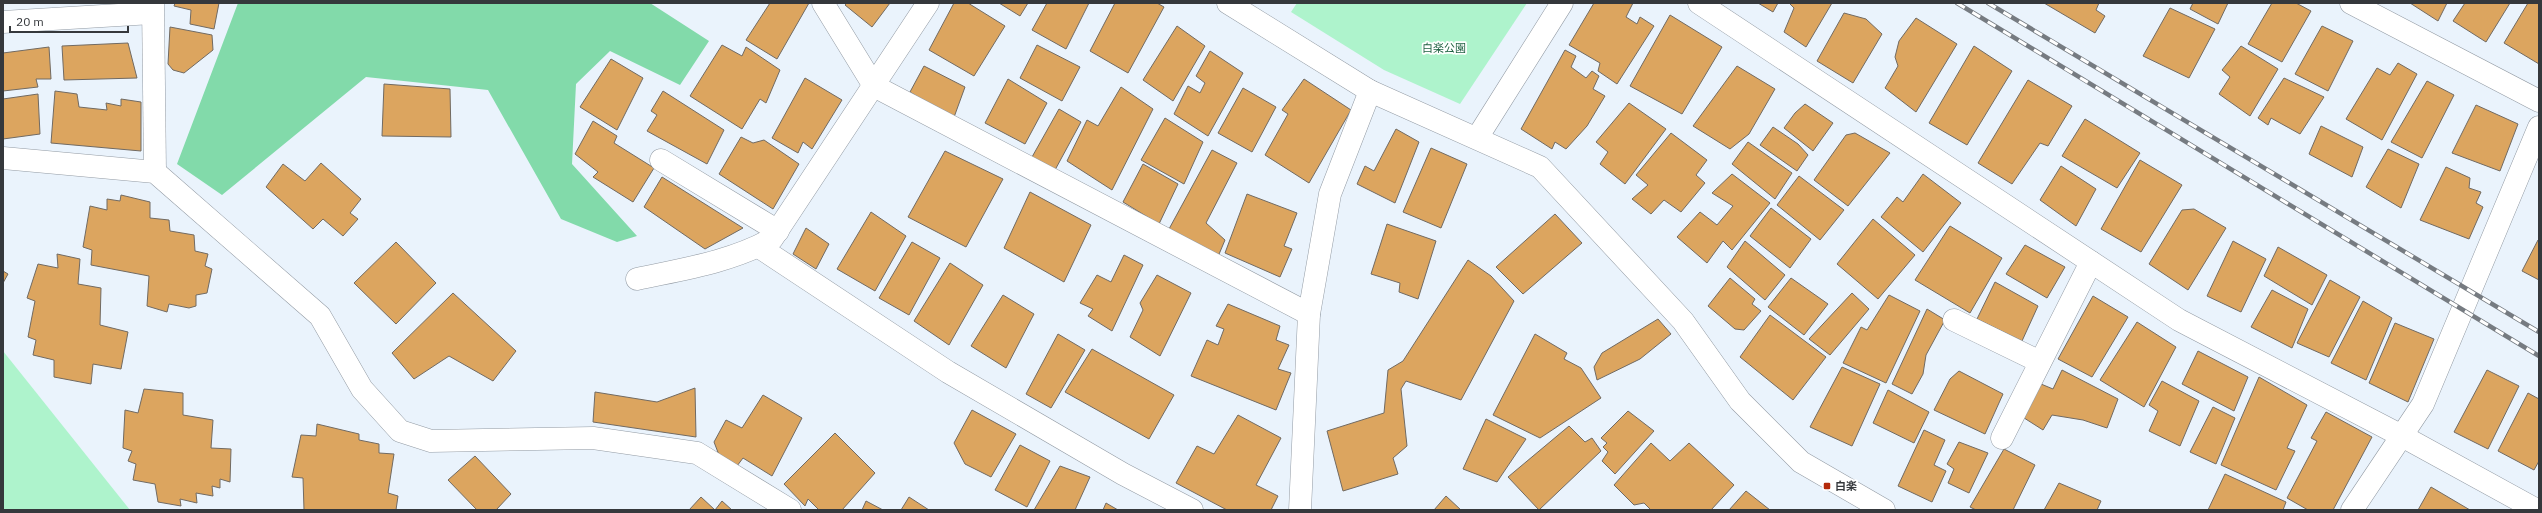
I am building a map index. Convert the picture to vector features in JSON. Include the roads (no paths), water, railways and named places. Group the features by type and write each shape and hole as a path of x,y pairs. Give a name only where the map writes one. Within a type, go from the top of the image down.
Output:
{"street":[{"path":"823,3 874,86 1309,314"},
{"path":"637,279 713,263 759,247 772,239 928,3"},
{"path":"1228,3 1370,91 1540,167 1683,322 1740,400 1800,462 1884,510"},
{"path":"1477,138 1562,3"},
{"path":"1699,3 2179,320 2402,436 2537,510"},
{"path":"2351,3 2539,101"},
{"path":"3,22 152,8 155,172"},
{"path":"1300,510 1309,314 1330,194 1370,91"},
{"path":"2352,510 2423,404 2538,130"},
{"path":"3,158 155,172 320,316 362,389 400,431 431,441 593,438 697,453 790,510"},
{"path":"661,160 778,231"},
{"path":"759,247 948,372 1123,474 1192,510"},
{"path":"2002,438 2090,262"},
{"path":"1954,320 2040,362"},
{"path":"1302,478 1317,510"}],"railway":[{"path":"1957,3 2539,356"},
{"path":"1988,3 2539,332"}],"place":[{"name":"白楽","path":"1827,486"}],"park label":[{"name":"白楽公園","path":"1444,48"}]}
